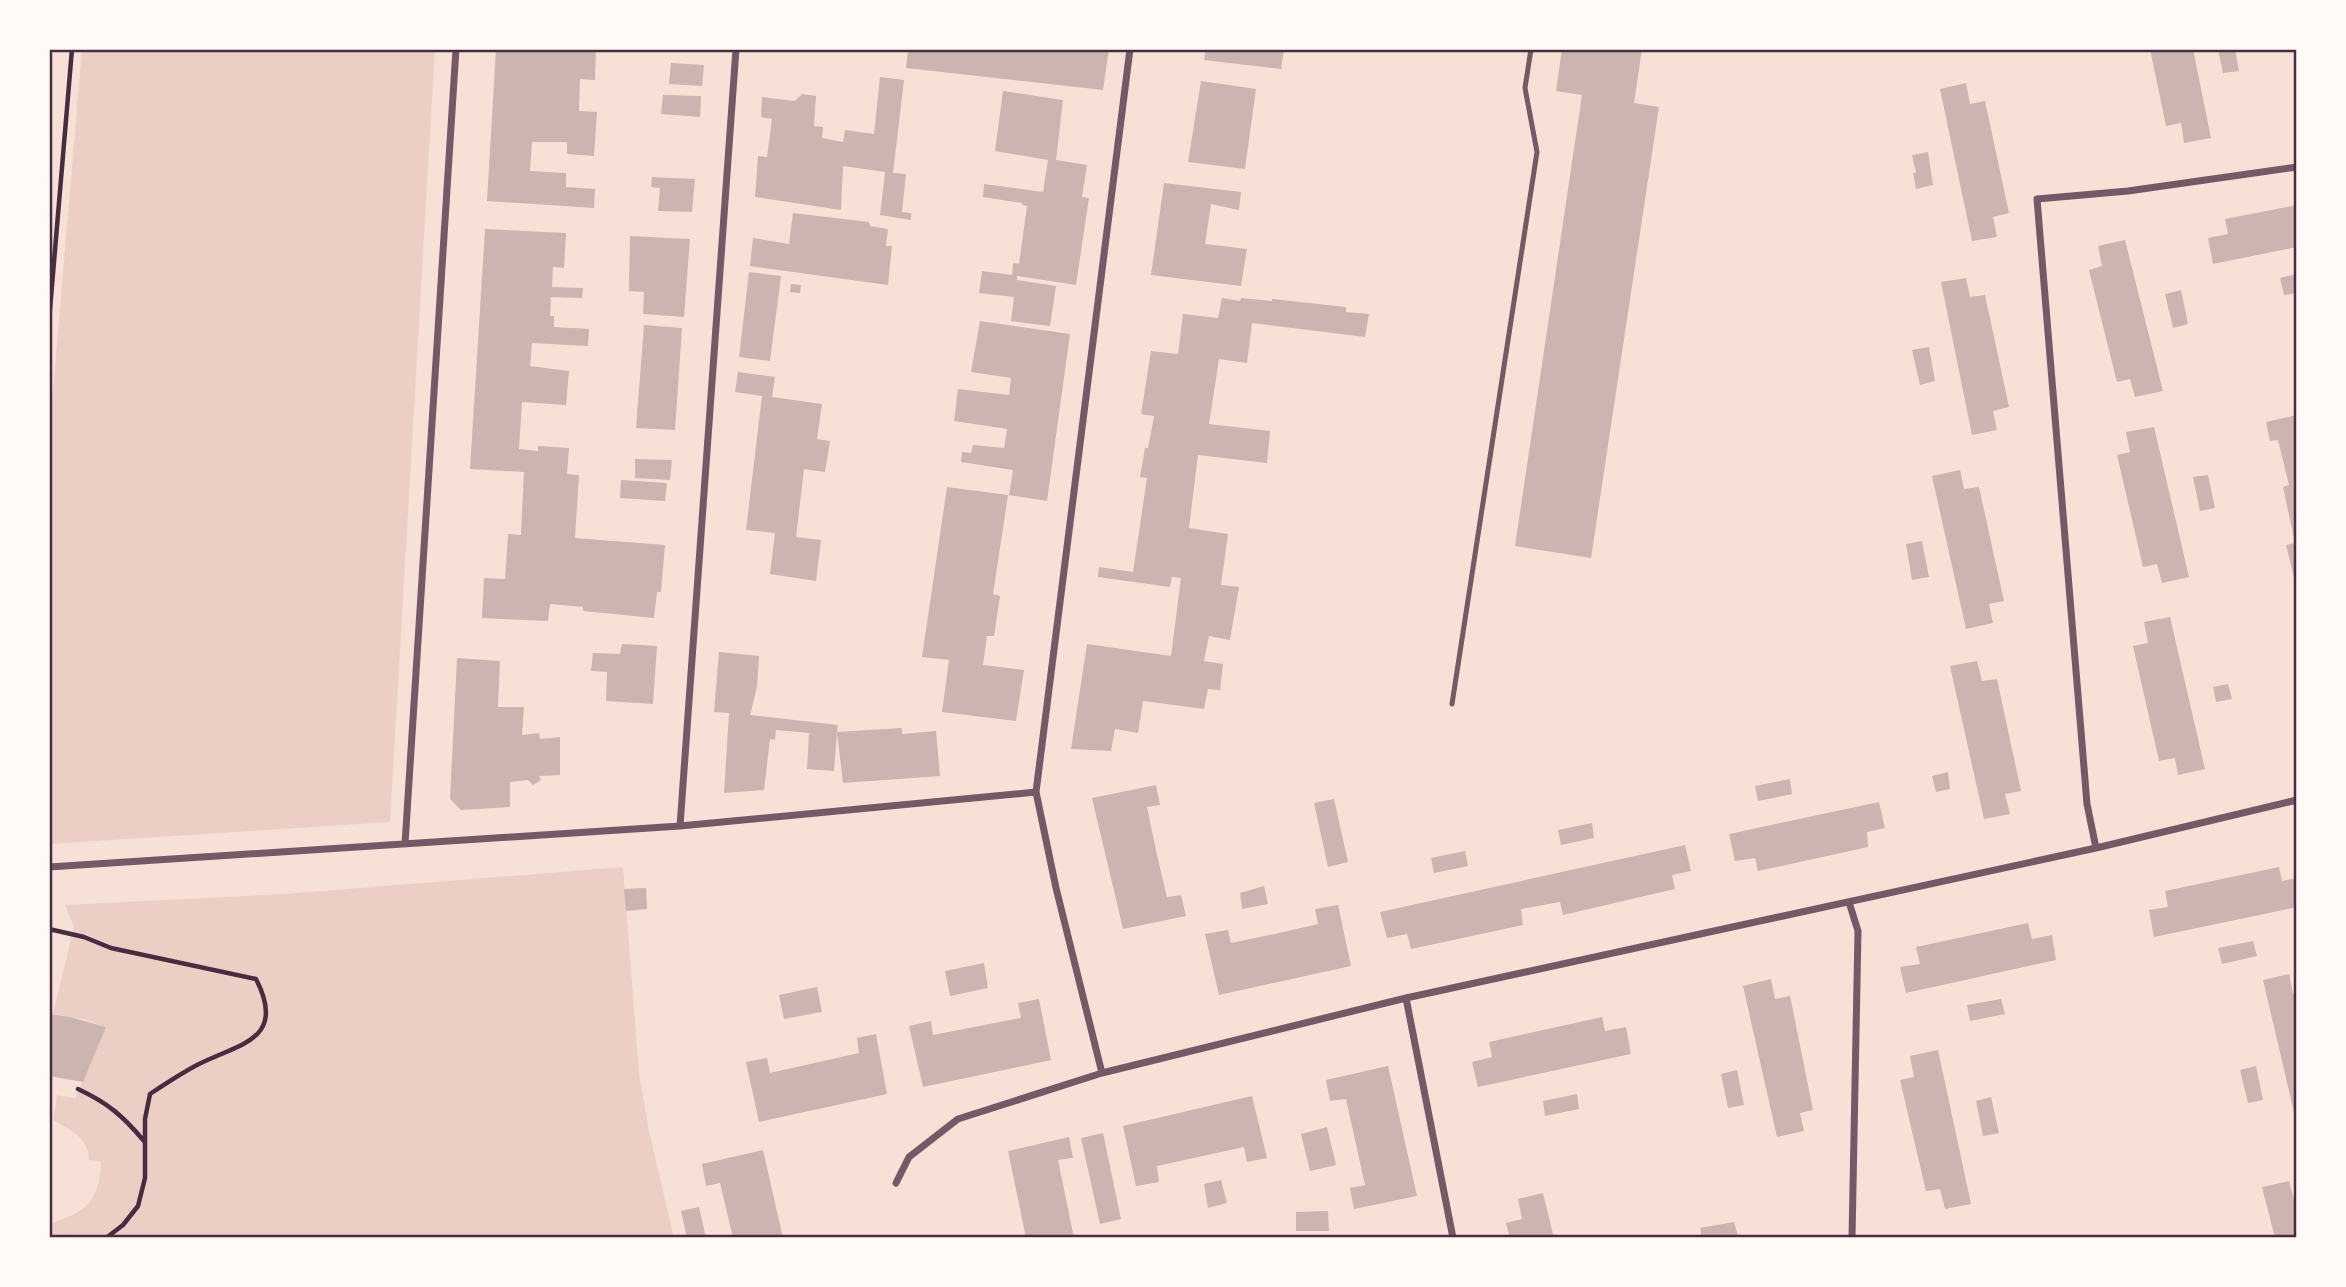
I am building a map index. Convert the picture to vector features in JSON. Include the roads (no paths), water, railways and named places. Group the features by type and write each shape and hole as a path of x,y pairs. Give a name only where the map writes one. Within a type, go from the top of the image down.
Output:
{"street":[{"path":"405,844 456,49"},
{"path":"680,826 736,49"},
{"path":"1102,1073 1056,888 1036,792 1130,49"},
{"path":"2096,848 2087,804 2038,199 2128,191 2297,167"},
{"path":"49,867 680,826 1036,792"},
{"path":"896,1183 909,1157 957,1119 1102,1073 1406,998 2096,848 2297,800"},
{"path":"1849,902 1858,931 1852,1238"},
{"path":"1406,998 1453,1238"}],"lane":[{"path":"1452,704 1537,152 1525,88 1531,49"}]}
